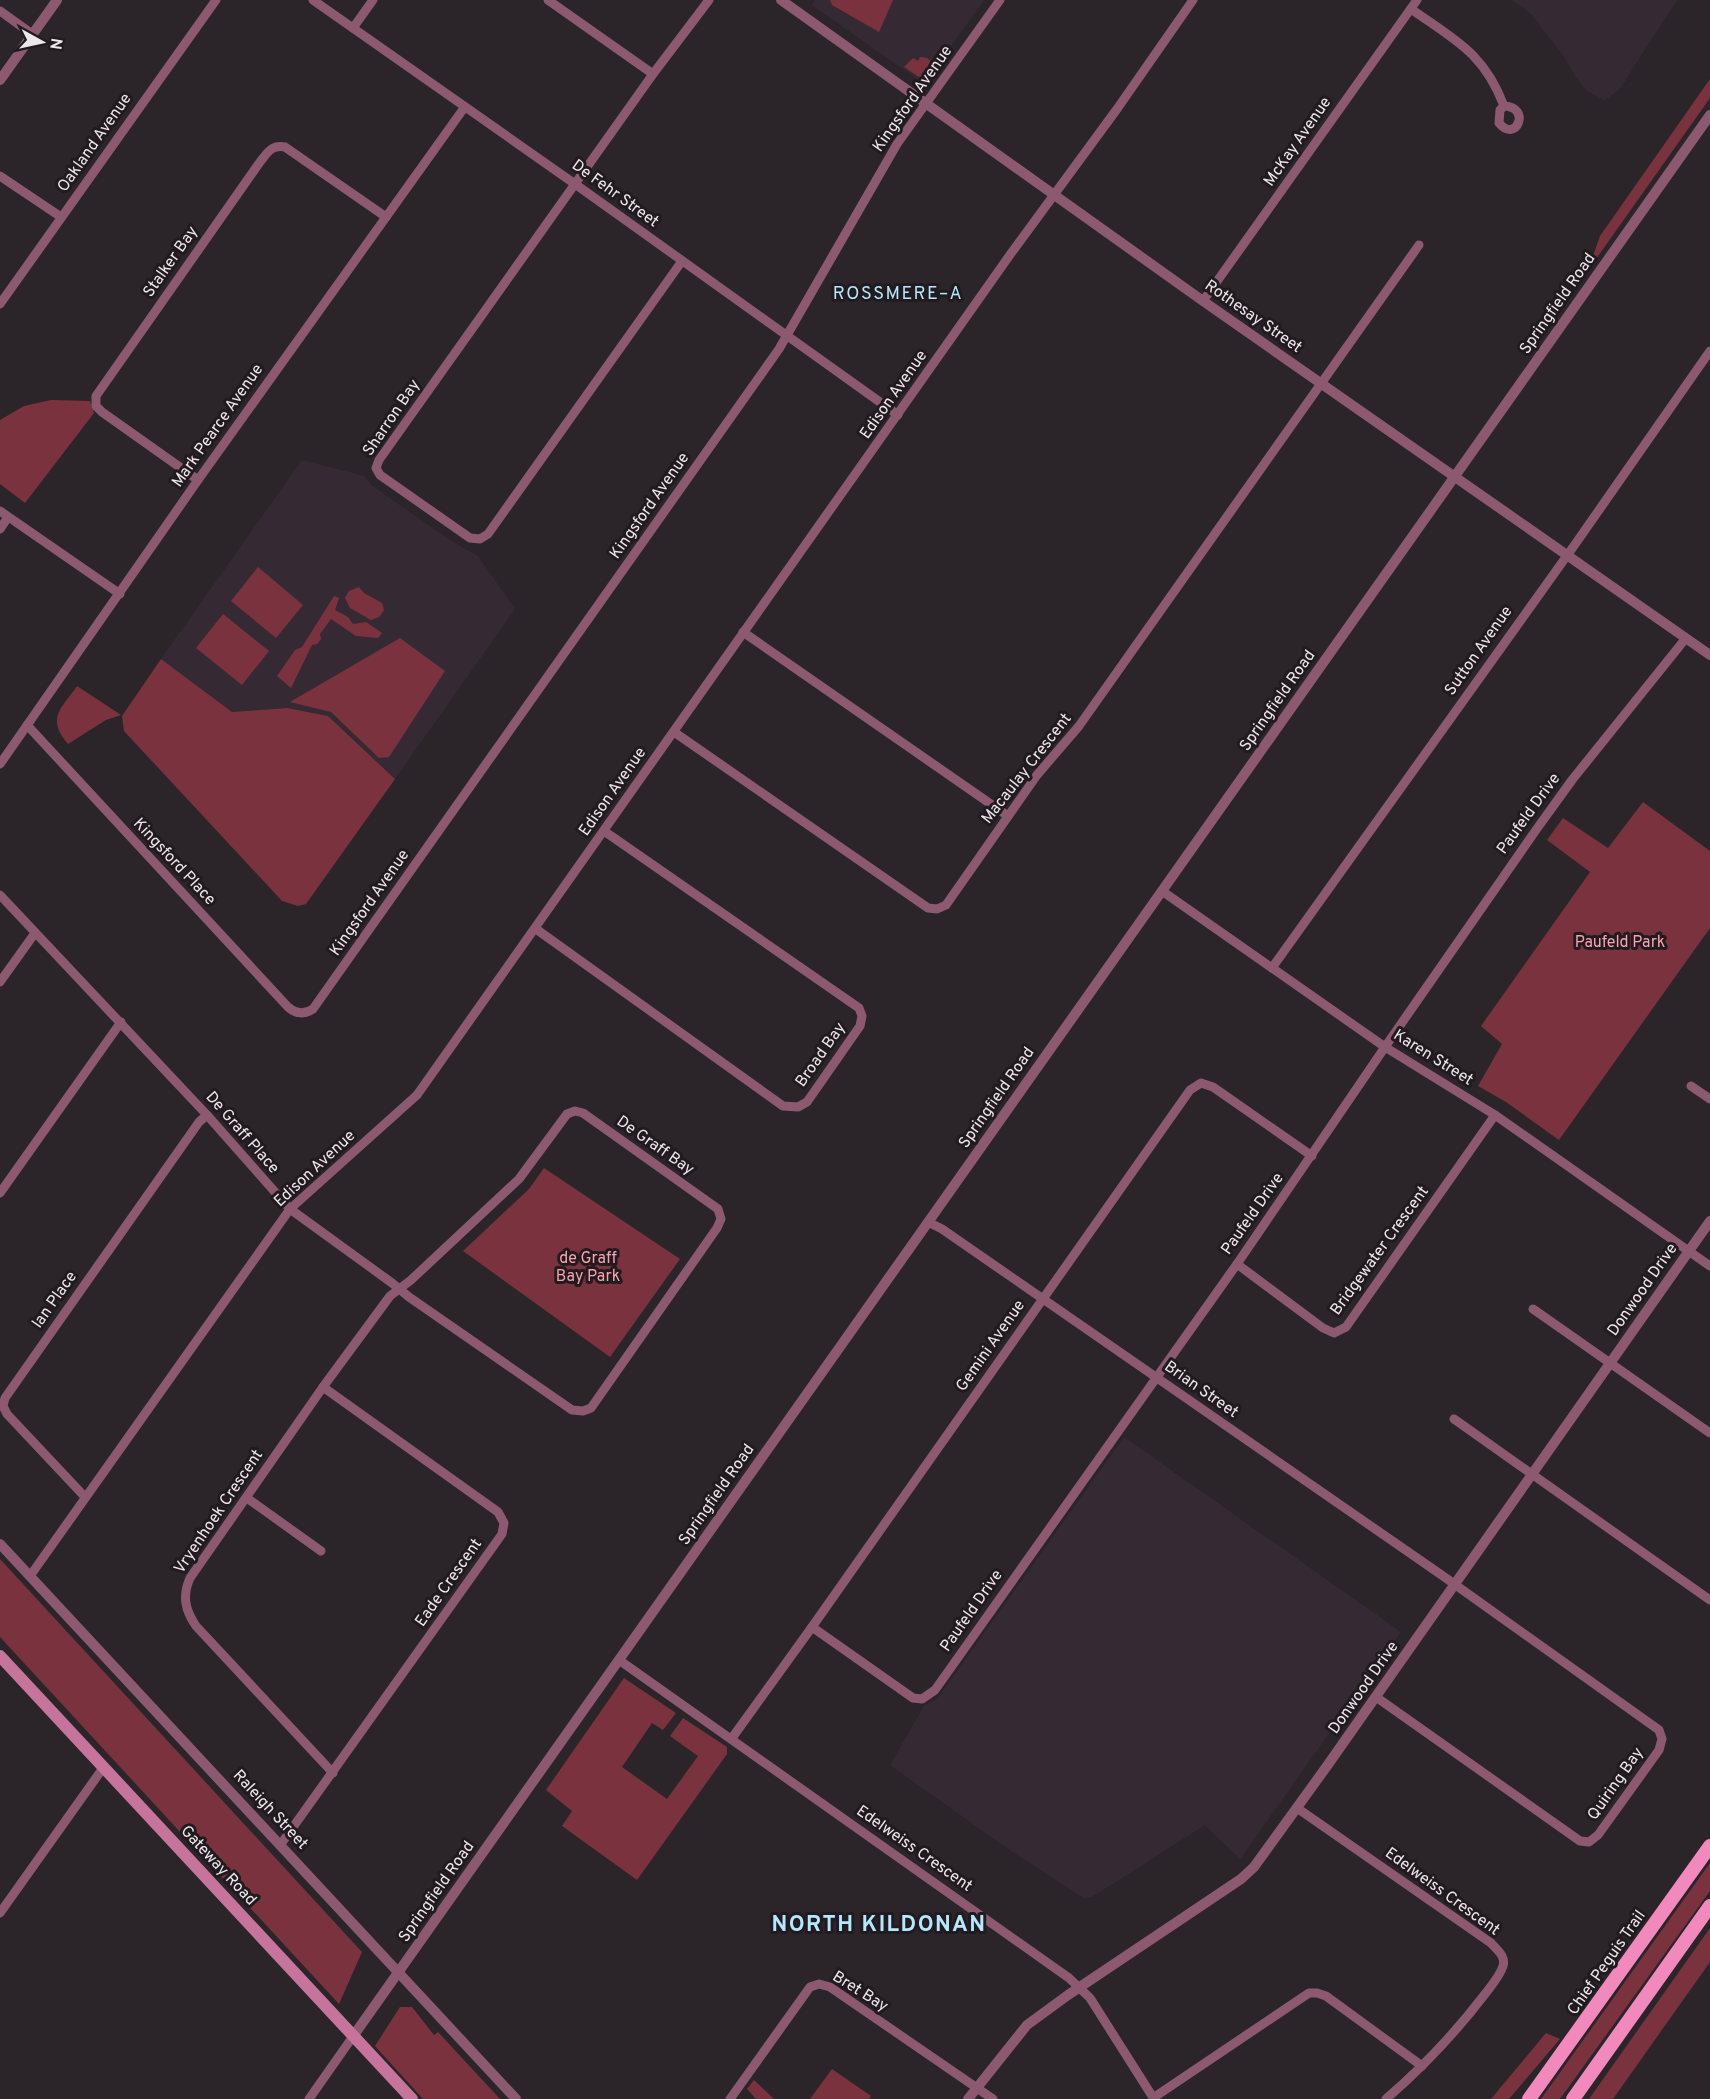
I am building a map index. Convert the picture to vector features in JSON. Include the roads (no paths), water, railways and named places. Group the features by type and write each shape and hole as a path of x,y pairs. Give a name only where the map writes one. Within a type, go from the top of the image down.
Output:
{"main road":[{"name":"Gateway Road","path":"0,1656 412,2099"},
{"name":"Chief Peguis Trail","path":"1529,2099 1710,1846"},
{"path":"1573,2099 1710,1906"}],"street":[{"path":"0,80 57,0"},
{"name":"Oakland Avenue","path":"0,304 216,0"},
{"name":"De Fehr Street","path":"314,0 898,415"},
{"path":"353,28 373,0"},
{"path":"548,0 653,74"},
{"name":"Sharron Bay","path":"682,261 488,534 480,539 470,538 380,475 376,468 379,460 653,74 709,0"},
{"name":"Kingsford Avenue","path":"302,1013 316,1005 786,337 888,158 1000,0"},
{"name":"Edison Avenue","path":"30,1576 290,1209 417,1095 1193,0"},
{"name":"McKay Avenue","path":"1203,301 1417,0"},
{"name":"Rothesay Street","path":"788,2 1203,301 1710,655"},
{"path":"1411,9 1478,58 1494,82 1504,106"},
{"path":"0,11 32,34"},
{"name":"Mark Pearce Avenue","path":"0,764 198,480 464,108"},
{"name":"Springfield Road","path":"309,2099 1710,115"},
{"name":"Stalker Bay","path":"198,480 102,412 96,406 96,396 253,172 272,148 278,145 285,147 386,217"},
{"path":"0,176 61,217"},
{"name":"Macaulay Crescent","path":"674,732 928,908 937,909 946,905 1037,775 1079,726 1419,245"},
{"name":"Sutton Avenue","path":"1272,968 1710,351"},
{"path":"0,511 120,594"},
{"path":"0,529 8,518"},
{"path":"743,632 1008,816"},
{"name":"Paufeld Drive","path":"812,1627 908,1695 922,1699 930,1695 1237,1264 1385,1047 1572,780 1686,638"},
{"name":"Kingsford Place","path":"27,725 288,1007 302,1013"},
{"name":"Broad Bay","path":"536,929 783,1106 798,1107 807,1102 860,1026 862,1017 859,1008 604,831"},
{"name":"Karen Street","path":"1162,891 1385,1047 1495,1115 1710,1266"},
{"name":"De Graff Place","path":"0,895 207,1115 290,1209 408,1297 572,1410 583,1411"},
{"path":"0,982 35,933"},
{"path":"0,1193 121,1022"},
{"name":"Gemini Avenue","path":"732,1738 1190,1090 1201,1083 1213,1087 1312,1156"},
{"path":"1691,1086 1710,1099"},
{"name":"De Graff Bay","path":"400,1289 519,1179 567,1114 575,1111 583,1113 718,1209 721,1219 717,1228 591,1408 583,1411"},
{"name":"Ian Place","path":"85,1497 7,1414 3,1406 6,1398 199,1122 207,1115"},
{"name":"Bridgewater Crescent","path":"1237,1264 1323,1328 1334,1333 1346,1327 1495,1115"},
{"name":"Donwood Drive","path":"968,2099 1027,2025 1241,1879 1260,1860 1710,1221"},
{"name":"Brian Street","path":"928,1222 942,1229 1455,1585"},
{"name":"Vryenhoek Crescent","path":"333,1773 196,1626 188,1614 185,1588 323,1387 390,1296 400,1289"},
{"path":"1533,1309 1710,1433"},
{"name":"Eade Crescent","path":"281,1844 502,1534 504,1523 498,1512 323,1387"},
{"path":"1454,1419 1710,1600"},
{"path":"247,1498 321,1551"},
{"name":"Raleigh Street","path":"0,1544 516,2099"},
{"name":"Quiring Bay","path":"1376,1697 1580,1841 1589,1842 1599,1835 1659,1750 1662,1739 1659,1730 1455,1585"},
{"name":"Edelweiss Crescent","path":"619,1660 1069,1978 1090,1998 1153,2099"},
{"path":"0,1912 104,1768"},
{"name":"Edelweiss Crescent","path":"1298,1808 1491,1943 1502,1955 1504,1965 1497,1978 1465,2020 1422,2066 1386,2099"},
{"name":"Bret Bay","path":"730,2099 810,1987 819,1984 830,1987 976,2089"},
{"path":"1153,2099 1309,1993 1326,1996 1422,2066"},
{"path":"976,2089 993,2099"}],"district":[{"name":"ROSSMERE–A","path":"898,294"},
{"name":"NORTH KILDONAN","path":"879,1925"}],"park label":[{"name":"Paufeld Park","path":"1620,943"},
{"name":"de Graff Bay Park","path":"588,1268"}]}
